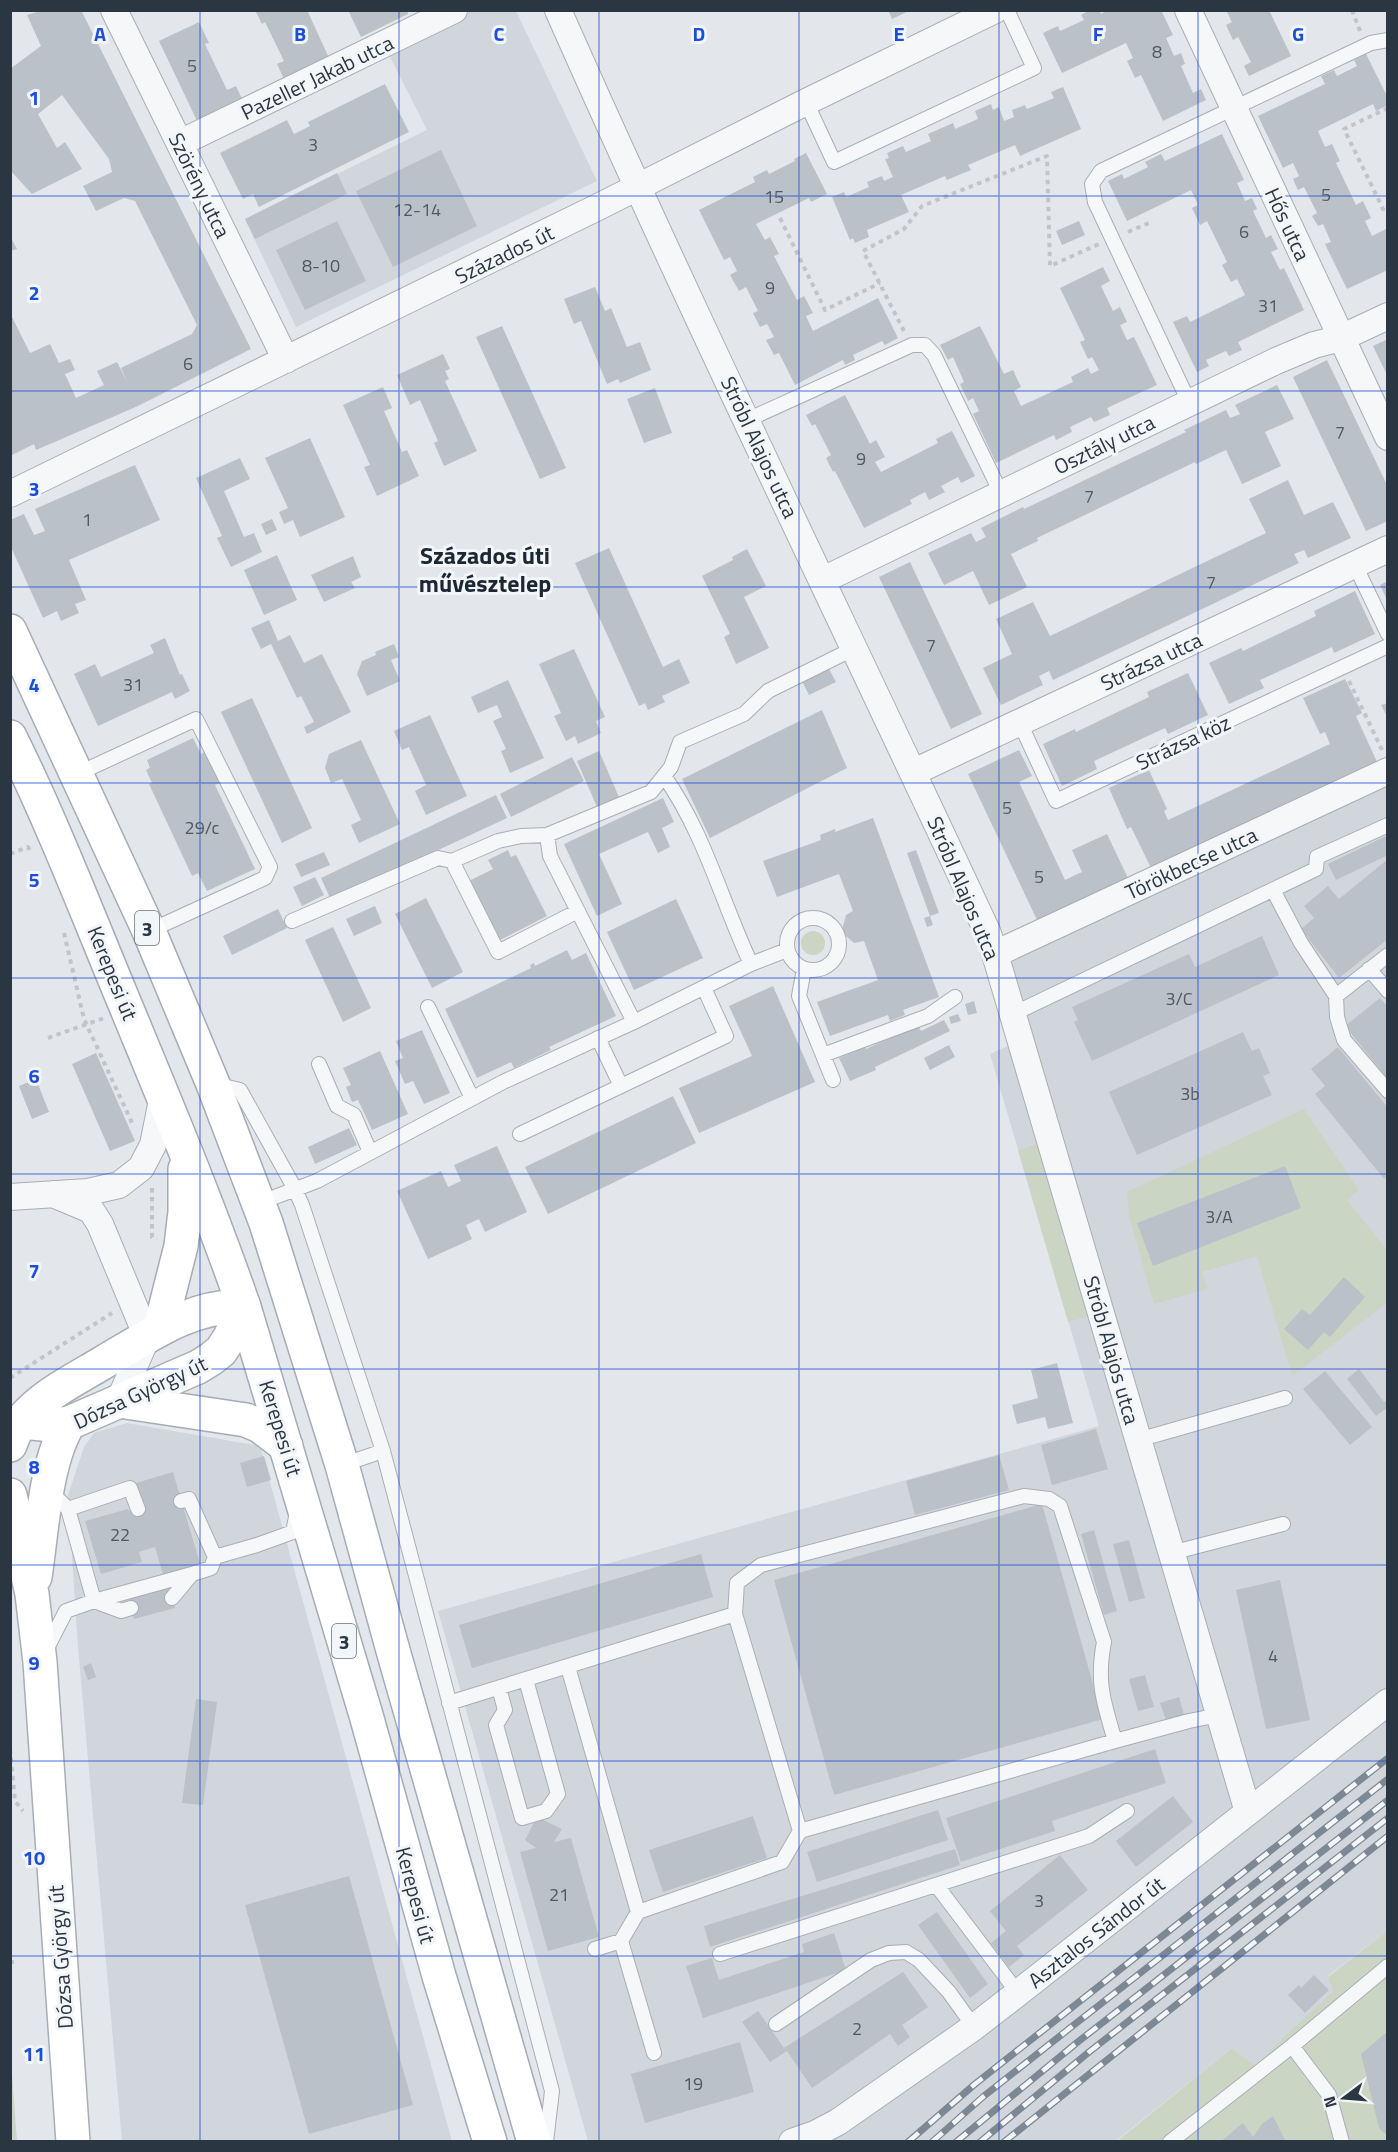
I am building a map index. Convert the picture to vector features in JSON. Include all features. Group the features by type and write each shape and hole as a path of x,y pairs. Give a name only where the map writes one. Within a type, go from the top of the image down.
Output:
{"main road":[{"name":"3","path":"10,631 149,931 213,1084 262,1213 342,1465 534,2142"},
{"name":"Kerepesi út","path":"10,736 65,854 163,1095 244,1307 366,1714 439,1976 491,2135"},
{"path":"153,1333 181,1246 185,1212 185,1152"},
{"path":"262,1213 258,1271 244,1307 270,1327 291,1350 318,1388"},
{"name":"Dózsa György út","path":"14,1429 34,1408 57,1391 153,1333 205,1311 244,1307 230,1337 221,1351 211,1359 198,1367 69,1423 57,1448 58,1499 32,1594"},
{"path":"119,1401 246,1420 260,1426 286,1446"},
{"path":"14,1429 69,1423"},
{"name":"Dózsa György út","path":"11,1503 32,1594 40,1662 73,2142"}],"street":[{"name":"Szörény utca","path":"114,10 286,360"},
{"name":"Pazeller Jakab utca","path":"180,143 454,10"},
{"name":"Stróbl Alajos utca","path":"558,10 637,188 987,931 1248,1812"},
{"name":"Százados út","path":"10,494 637,188 995,10"},
{"name":"Hős utca","path":"1188,10 1388,437"},
{"name":"Osztály utca","path":"823,580 1189,402 1314,345 1341,338 1388,316"},
{"name":"Strázsa utca","path":"914,772 1388,549"},
{"name":"Törökbecse utca","path":"995,954 1385,761"},
{"path":"10,1197 88,1192 119,1185 141,1168 153,1145 163,1095"},
{"path":"53,1194 91,1210 100,1224 131,1301 153,1333 119,1401"},
{"name":"Asztalos Sándor út","path":"792,2142 815,2134 838,2122 974,2027 1388,1702"}],"lane":[{"path":"806,102 834,162 1034,68 1007,10"},
{"path":"1189,402 1095,202 1092,184 1101,171 1371,43 1388,40"},
{"path":"747,420 912,345 925,345 934,355 1001,493"},
{"path":"1355,564 1388,634"},
{"name":"Strázsa köz","path":"1020,723 1056,801 1388,646"},
{"path":"292,921 438,858 452,861 498,842 521,836 547,834 651,792 671,767 680,742 744,714 768,691 855,648"},
{"path":"77,774 196,719 270,867 266,878 149,931"},
{"path":"664,776 675,791 703,850 751,964"},
{"path":"1013,1014 1316,869 1317,857 1388,825"},
{"path":"547,834 550,856 634,1022"},
{"path":"452,861 498,952 578,911"},
{"path":"1274,890 1301,943 1336,996 1337,1017 1344,1040 1388,1091"},
{"path":"816,917 828,922 836,932 840,944 836,956 828,966 816,971 804,969 793,962 787,951 787,938 793,926 804,919 816,917"},
{"path":"262,1213 295,1189 317,1181 502,1082 634,1022 751,964 787,951"},
{"path":"1336,996 1388,955"},
{"path":"804,969 799,996 833,1080"},
{"path":"1369,969 1388,991"},
{"path":"520,1134 726,1036 704,988"},
{"path":"823,1055 928,1016 956,997"},
{"path":"428,1007 471,1098"},
{"path":"598,1038 621,1086"},
{"path":"319,1065 337,1106 354,1115 370,1152"},
{"path":"213,1084 240,1090 295,1189 382,1451 552,2091 546,2142"},
{"path":"1138,1440 1285,1398"},
{"path":"342,1465 382,1451"},
{"path":"94,1601 58,1499 130,1488 138,1509"},
{"path":"215,1557 293,1532 301,1496"},
{"path":"800,1832 735,1614 737,1583 760,1565 1024,1496 1048,1499 1060,1506 1104,1642 1099,1665 1101,1692 1115,1741"},
{"path":"40,1662 66,1611 212,1568 215,1557 189,1499 181,1502"},
{"path":"1172,1553 1283,1524"},
{"path":"172,1598 192,1574"},
{"path":"94,1601 121,1611 132,1608"},
{"path":"448,1703 735,1614"},
{"path":"568,1667 638,1911"},
{"path":"499,1688 505,1710 496,1725 522,1818 546,1811 558,1794 526,1680"},
{"path":"595,1949 621,1941 638,1911 782,1862 800,1832 1115,1741 1219,1715"},
{"path":"720,1954 1089,1836 1127,1811"},
{"path":"937,1886 1018,1993"},
{"path":"621,1941 654,2053"},
{"path":"776,2024 871,1960 890,1953 906,1953 919,1960 949,1992 974,2027"},
{"path":"1170,2142 1292,2046 1388,1966"},
{"path":"1292,2046 1329,2095 1342,2142"}],"path":[{"path":"1388,108 1344,129 1385,213 1388,212"},
{"path":"912,345 863,251 904,229 922,206 1047,156 1050,266 1149,223"},
{"path":"780,218 825,310 880,283"},
{"path":"1342,667 1385,761"},
{"path":"10,854 28,847 33,858"},
{"path":"60,922 84,1019 135,1128"},
{"path":"48,1038 77,1028"},
{"path":"137,1171 153,1188 152,1237 181,1246"},
{"path":"10,1378 131,1301"}],"shaded area":[{"path":"471,11 516,11 597,181 296,327 245,219 427,130 387,51"},
{"path":"1387,778 1387,1931 1328,1976 1334,1991 1271,2049 1258,2067 1232,2048 1116,2141 588,2141 438,1611 1099,1426 990,1054 1016,1042 984,966"},
{"path":"127,1423 260,1446 452,2141 122,2141 78,1647 68,1495 84,1447 94,1433"}],"green space":[{"path":"813,931 818,932 824,938 824,948 818,954 813,955 808,954 802,948 801,943 802,938 808,932"},
{"path":"1304,1109 1359,1190 1347,1200 1387,1250 1387,1303 1292,1376 1257,1256 1202,1272 1207,1289 1154,1304 1129,1216 1127,1192"},
{"path":"1038,1144 1064,1233 1061,1236 1066,1241 1088,1316 1068,1322 1018,1150"},
{"path":"1387,1931 1387,2141 1116,2142 1232,2048 1258,2067 1271,2049 1333,1991 1328,1977"},
{"path":"11,2060 17,2141 11,2141"}],"building":[{"path":"44,10 81,10 251,349 138,406 36,450 34,444 10,456 10,313 30,353 50,344 59,363 70,359 75,370 65,374 76,398 104,385 97,371 117,362 128,384 121,368 192,334 197,325 135,201 124,198 96,211 83,186 112,172 109,159 62,95 38,114 57,148 65,142 82,169 32,194 10,170 10,69 41,46 27,15"},
{"path":"255,10 307,10 329,58 284,79 277,64 284,61 265,22 262,24"},
{"path":"348,10 407,10 408,14 361,37"},
{"path":"888,10 911,10 892,19"},
{"path":"1090,10 1099,10 1101,14 1108,10 1161,10 1173,35 1166,38 1174,56 1181,53 1185,64 1181,66 1193,93 1201,89 1206,100 1163,121 1141,75 1135,78 1127,61 1133,58 1126,43 1062,73 1043,33 1058,26 1060,31 1084,20 1081,15"},
{"path":"1226,10 1269,10 1291,56 1249,76 1244,66 1251,62 1238,37 1233,40 1226,25 1232,22"},
{"path":"199,22 209,43 205,44 227,90 236,86 244,103 199,125 159,41"},
{"path":"1366,54 1388,98 1388,105 1376,111 1373,104 1318,131 1325,147 1332,144 1340,161 1336,163 1356,205 1363,201 1371,218 1365,221 1372,236 1388,228 1388,270 1347,289 1325,244 1331,242 1323,224 1318,226 1312,216 1317,213 1304,187 1298,190 1293,179 1299,176 1293,163 1283,168 1258,116 1325,84 1321,76 1334,70 1337,76 1357,66 1354,60"},
{"path":"385,84 409,132 259,207 253,194 243,199 220,153 287,120 294,134 310,126 308,122"},
{"path":"1063,87 1081,129 1020,156 1015,145 968,165 971,170 947,180 945,176 901,195 909,212 867,230 869,237 855,243 853,238 850,240 832,197 844,192 846,197 869,187 867,182 882,176 884,181 893,177 885,159 889,158 887,153 903,146 906,152 931,141 928,134 953,123 955,129 978,119 975,111 991,104 993,110 999,107 1004,121 1014,117 1012,110 1025,105 1027,109 1054,98 1051,92"},
{"path":"1222,134 1244,180 1237,183 1245,201 1252,198 1257,209 1253,211 1266,238 1271,235 1278,249 1271,252 1280,270 1284,268 1304,310 1238,342 1242,350 1229,356 1226,351 1206,360 1209,366 1197,372 1173,322 1187,316 1190,322 1245,295 1237,279 1231,282 1222,265 1227,262 1207,221 1200,225 1192,208 1198,205 1191,190 1127,221 1108,181 1122,174 1124,179 1148,167 1145,162 1161,154 1165,161"},
{"path":"441,150 477,226 393,267 356,191"},
{"path":"806,153 827,194 811,202 809,198 756,224 765,240 770,237 779,254 774,256 797,300 804,296 813,313 806,316 813,331 878,298 898,338 885,345 882,341 853,355 855,360 845,365 843,360 795,385 779,353 774,355 766,340 774,337 767,324 760,327 753,313 758,311 746,287 739,291 730,275 737,271 730,257 724,260 699,210 755,182 753,177 767,170 769,174"},
{"path":"337,173 347,194 255,239 245,219"},
{"path":"337,221 366,281 305,310 276,250"},
{"path":"1079,221 1085,235 1062,245 1056,231"},
{"path":"10,236 17,249 10,251"},
{"path":"1103,267 1110,281 1101,286 1113,311 1120,307 1127,322 1120,325 1127,340 1134,337 1157,385 1107,408 1110,415 1094,422 1091,417 1070,427 1072,432 1056,440 1054,435 996,463 973,414 979,411 973,398 968,401 960,384 964,382 953,357 948,360 940,345 980,326 1004,374 1013,370 1021,387 1014,391 1021,406 1073,382 1071,377 1088,368 1091,374 1099,370 1092,357 1088,359 1080,342 1085,340 1060,288"},
{"path":"595,287 605,311 611,308 627,347 640,342 651,370 620,383 618,379 607,384 581,321 574,324 564,299"},
{"path":"502,326 566,468 540,479 476,337"},
{"path":"1388,339 1388,377 1373,346"},
{"path":"443,354 450,369 445,371 449,379 445,381 477,451 444,466 434,443 438,441 420,400 410,405 397,375"},
{"path":"1327,360 1388,487 1388,521 1366,531 1293,377"},
{"path":"1277,385 1294,419 1265,432 1281,466 1242,484 1226,450 1196,464 1195,462 1037,538 1038,541 1011,554 1027,587 989,605 973,571 944,585 928,553 971,533 976,542 986,537 981,528 1186,432 1184,430 1226,410 1230,418 1240,414 1235,405"},
{"path":"383,387 392,408 384,411 402,452 407,450 419,476 377,496 364,467 370,465 343,405"},
{"path":"655,388 672,433 644,443 627,399"},
{"path":"845,395 870,444 876,440 885,457 875,462 881,472 938,443 936,439 952,431 975,476 961,483 958,477 941,486 945,492 929,500 925,492 910,500 912,504 864,528 826,458 831,455 815,424 812,426 806,415"},
{"path":"310,438 345,517 300,537 293,520 284,524 279,512 288,508 265,458"},
{"path":"240,458 250,479 224,491 244,537 254,533 262,552 231,567 217,538 222,536 196,478"},
{"path":"135,465 160,520 69,560 86,600 75,604 79,613 61,621 57,611 43,618 10,545 10,520 24,514 34,535 45,531 35,509"},
{"path":"1288,480 1304,515 1333,502 1351,538 1308,558 1304,550 1294,554 1299,563 1053,680 1049,671 1039,676 1043,685 1001,705 983,668 1012,654 996,619 1033,602 1050,636 1266,533 1249,499"},
{"path":"272,519 277,530 266,535 261,524"},
{"path":"609,548 663,667 679,659 690,683 662,696 665,702 648,710 645,703 639,706 575,563"},
{"path":"747,549 766,586 744,597 769,648 736,664 724,637 730,634 702,576 733,560 732,557"},
{"path":"277,555 297,600 264,615 244,570"},
{"path":"353,556 361,577 351,582 355,588 324,602 311,575"},
{"path":"910,562 982,714 951,729 879,577"},
{"path":"1388,581 1388,602 1380,585"},
{"path":"1355,591 1375,634 1334,653 1332,647 1260,680 1264,688 1229,704 1209,663 1241,648 1243,651 1316,616 1314,611"},
{"path":"269,620 278,641 290,635 304,663 322,654 351,712 307,734 304,727 314,722 301,696 297,698 271,644 261,649 251,628"},
{"path":"165,638 180,675 182,674 190,691 175,699 172,692 98,726 74,674 95,664 101,677 154,653 150,645"},
{"path":"394,644 399,657 391,660 400,681 367,696 357,674 362,661 376,655 375,652"},
{"path":"574,649 605,717 596,721 601,733 578,744 575,736 566,741 554,716 561,713 539,664"},
{"path":"828,667 836,682 809,695 801,679"},
{"path":"1188,673 1208,715 1168,734 1165,728 1094,761 1097,769 1062,786 1043,744 1075,729 1076,732 1149,697 1147,692"},
{"path":"1345,679 1362,713 1356,716 1377,762 1151,868 1131,827 1127,829 1109,788 1149,770 1167,809 1164,811 1168,820 1330,744 1325,732 1320,734 1303,698"},
{"path":"508,680 544,758 510,773 501,751 506,749 493,721 502,717 497,705 478,713 471,697"},
{"path":"252,698 312,828 282,843 221,712"},
{"path":"1388,703 1388,718 1381,705"},
{"path":"822,710 847,768 710,838 682,779"},
{"path":"430,715 467,796 426,815 415,791 426,785 409,747 402,750 394,731"},
{"path":"193,738 201,754 207,751 222,782 215,785 255,869 207,891 198,873 192,876 149,784 152,783 146,770 150,768 147,760"},
{"path":"361,740 400,824 359,843 351,825 361,820 342,779 331,783 325,768 329,754"},
{"path":"1019,750 1032,776 1019,782 1065,880 1082,872 1072,850 1107,834 1128,878 1037,920 968,774"},
{"path":"599,751 619,797 597,807 577,761"},
{"path":"572,757 584,781 511,817 500,794"},
{"path":"496,795 507,818 331,900 321,878"},
{"path":"663,798 674,822 662,828 670,847 658,853 648,832 599,854 622,904 597,916 564,844"},
{"path":"873,818 939,997 903,1010 905,1015 890,1021 888,1015 830,1036 817,1002 878,980 864,941 854,943 842,930 846,915 853,911 839,874 777,897 763,861 821,840 820,835 835,829 835,832"},
{"path":"1386,836 1388,855 1336,880 1328,864"},
{"path":"508,850 511,857 516,855 547,916 498,941 467,882 493,869 488,860"},
{"path":"916,850 939,913 930,916 907,853"},
{"path":"324,852 330,865 301,877 295,864"},
{"path":"1388,859 1388,939 1339,978 1301,929 1314,918 1304,906 1328,886 1339,899"},
{"path":"315,877 324,895 302,906 293,887"},
{"path":"426,898 463,972 432,988 395,914"},
{"path":"676,899 703,958 634,990 607,932"},
{"path":"375,906 382,923 354,936 346,919"},
{"path":"278,909 287,928 232,955 223,936"},
{"path":"930,916 933,925 927,927 924,918"},
{"path":"333,927 371,1008 343,1022 305,940"},
{"path":"1262,936 1279,975 1092,1061 1074,1022 1078,1020 1072,1007 1189,954 1195,967"},
{"path":"567,950 572,960 586,953 616,1016 549,1047 551,1050 514,1068 511,1062 477,1078 445,1009 531,968 530,965 534,963 535,966"},
{"path":"773,986 815,1082 699,1133 679,1088 752,1056 729,1006"},
{"path":"1380,998 1388,1007 1388,1079 1345,1026"},
{"path":"974,1001 977,1013 968,1015 965,1004"},
{"path":"958,1014 961,1021 951,1024 949,1017"},
{"path":"944,1020 950,1031 850,1081 839,1058 865,1047 866,1049 918,1025 921,1031"},
{"path":"422,1030 450,1093 424,1104 413,1081 405,1084 395,1061 403,1058 396,1041"},
{"path":"1243,1032 1252,1051 1259,1048 1270,1073 1263,1076 1272,1095 1137,1155 1109,1092"},
{"path":"949,1045 955,1057 930,1070 924,1058"},
{"path":"1338,1047 1388,1108 1388,1176 1384,1179 1315,1094 1325,1086 1311,1069"},
{"path":"380,1051 408,1114 372,1130 358,1100 352,1102 346,1087 351,1085 343,1068"},
{"path":"96,1053 135,1141 110,1151 72,1064"},
{"path":"36,1079 49,1112 32,1119 19,1086"},
{"path":"673,1096 696,1143 548,1214 525,1167"},
{"path":"349,1128 357,1145 315,1164 308,1147"},
{"path":"497,1146 527,1212 485,1232 479,1219 466,1225 472,1239 428,1259 397,1191 441,1171 448,1187 461,1181 454,1165"},
{"path":"1285,1166 1301,1208 1153,1266 1137,1223"},
{"path":"1344,1277 1365,1297 1330,1337 1324,1332 1308,1350 1284,1329 1302,1309 1310,1315"},
{"path":"1057,1363 1073,1423 1048,1429 1045,1417 1017,1424 1012,1405 1038,1398 1031,1370"},
{"path":"1359,1369 1384,1402 1388,1399 1388,1407 1376,1416 1347,1379"},
{"path":"1325,1371 1372,1427 1350,1445 1303,1389"},
{"path":"1096,1429 1108,1469 1052,1485 1041,1445"},
{"path":"999,1455 1009,1490 915,1515 906,1481"},
{"path":"264,1456 271,1480 247,1487 240,1463"},
{"path":"173,1472 201,1567 164,1578 155,1547 139,1552 142,1562 101,1574 85,1521 144,1507 136,1483"},
{"path":"1042,1504 1103,1719 834,1795 774,1580"},
{"path":"1094,1530 1117,1611 1104,1615 1081,1534"},
{"path":"1129,1540 1145,1598 1129,1602 1113,1544"},
{"path":"701,1554 713,1597 472,1668 459,1625"},
{"path":"1280,1580 1310,1720 1266,1729 1236,1590"},
{"path":"170,1587 175,1608 134,1619 129,1598"},
{"path":"91,1663 96,1677 88,1680 83,1667"},
{"path":"1145,1675 1154,1707 1138,1711 1129,1679"},
{"path":"1179,1697 1184,1715 1166,1720 1160,1703"},
{"path":"196,1699 217,1702 203,1805 182,1803"},
{"path":"1155,1749 1166,1783 1052,1821 1055,1831 961,1862 946,1818"},
{"path":"1173,1796 1193,1822 1136,1867 1116,1841"},
{"path":"938,1810 948,1840 817,1882 807,1852"},
{"path":"753,1816 767,1858 663,1892 649,1850"},
{"path":"537,1817 562,1829 554,1842 571,1838 599,1937 548,1951 520,1852 536,1848 525,1840"},
{"path":"955,1849 960,1865 710,1947 704,1926"},
{"path":"1060,1855 1088,1890 1017,1946 1024,1955 1009,1967 991,1943 1006,1931 990,1911"},
{"path":"349,1876 413,2105 309,2134 245,1905"},
{"path":"937,1912 988,1984 970,1998 918,1925"},
{"path":"834,1933 846,1970 703,2018 686,1966 712,1958 719,1980 804,1952 802,1944"},
{"path":"903,1972 928,2007 902,2025 910,2037 898,2046 890,2034 812,2088 787,2051 770,2062 742,2022 758,2011 784,2048"},
{"path":"1314,1975 1329,1990 1305,2013 1288,1995 1299,1985 1301,1988"},
{"path":"1388,2031 1388,2137 1379,2128 1361,2054"},
{"path":"740,2042 754,2092 645,2123 631,2074"},
{"path":"1273,2116 1286,2142 1220,2142 1243,2123 1253,2137 1262,2124"}],"railway":[{"path":"908,2142 975,2084 1388,1758"},
{"path":"932,2142 984,2096 1388,1779"},
{"path":"956,2142 1079,2041 1388,1800"},
{"path":"980,2142 1089,2052 1388,1818"},
{"path":"1004,2142 1388,1836"}],"district":[{"name":"Százados úti művésztelep","path":"485,569"}]}
